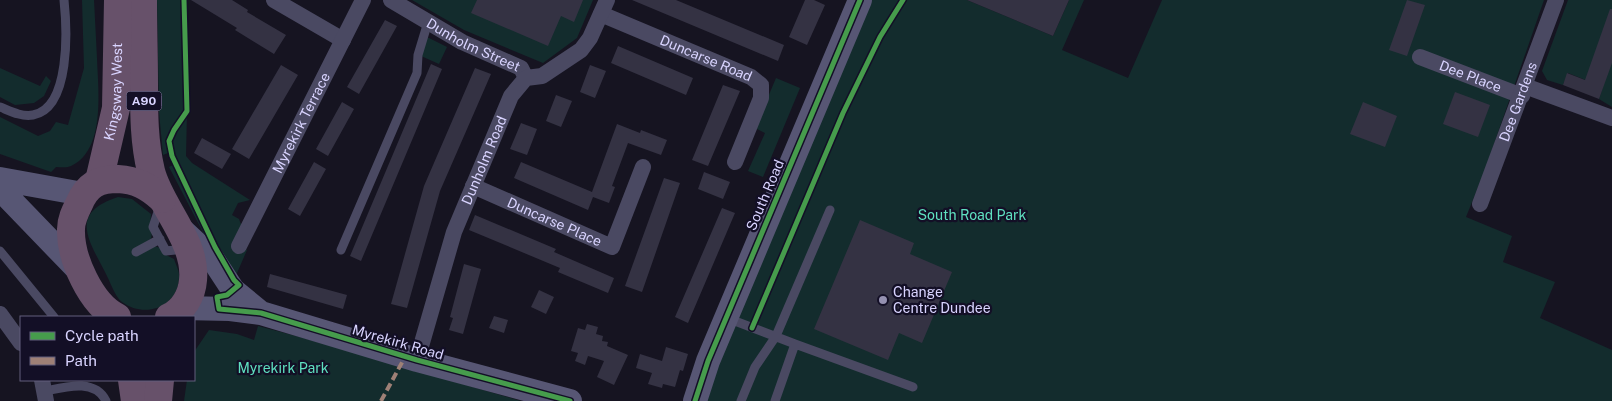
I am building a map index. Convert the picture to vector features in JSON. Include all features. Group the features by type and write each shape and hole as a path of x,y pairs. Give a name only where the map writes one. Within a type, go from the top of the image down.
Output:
{"highway":[{"name":"Kingsway West","path":"115,316 99,303 82,274 73,245 71,229 74,214 91,188 116,108 118,0"},
{"name":"Kingsway West","path":"143,0 145,140 152,173 176,239 192,265 194,280 190,293 174,315"},
{"name":"Kingsway West","path":"91,188 130,180 143,184 162,198"},
{"path":"132,381 135,401"},
{"path":"158,401 160,381"}],"street":[{"path":"274,0 342,40"},
{"name":"Myrekirk Terrace","path":"239,246 363,0"},
{"name":"Dunholm Street","path":"391,0 462,42 521,68 526,78"},
{"name":"South Road","path":"695,401 708,361 726,317 860,0"},
{"name":"Dee Gardens","path":"1480,204 1556,0"},
{"path":"526,78 542,76 581,50 590,38 604,7"},
{"name":"Duncarse Road","path":"604,7 751,77 761,85 761,98 735,162"},
{"name":"Dee Place","path":"1420,57 1612,118"},
{"name":"Dunholm Road","path":"417,360 454,232 510,96 526,78"},
{"name":"Duncarse Place","path":"473,186 612,247 643,167"},
{"path":"0,179 91,188"},
{"path":"0,190 82,274"},
{"name":"Myrekirk Road","path":"176,239 212,258 234,290 261,313"},
{"name":"Myrekirk Road","path":"174,315 230,309 261,313 417,360 570,401"},
{"path":"0,314 20,342"}],"lane":[{"path":"0,107 18,114 34,115 48,107 57,93 65,61 64,0"},
{"path":"341,250 417,73 418,55 428,22"},
{"path":"741,401 755,367 776,336 830,210"},
{"path":"136,252 176,239"},
{"path":"0,251 53,316"},
{"path":"726,317 913,387"},
{"path":"775,401 795,344"},
{"path":"44,390 90,383 103,394 106,401"}],"green space":[{"path":"82,0 94,0 98,118 90,147 82,158 71,166 56,167 51,172 0,154 0,117 38,136 50,131 56,122 68,125 84,68"},
{"path":"157,0 184,0 187,111 186,156 192,163 250,200 238,203 232,215 239,219 242,227 235,243 247,250 234,280 220,265 169,167 173,165 168,153 163,155 159,112"},
{"path":"412,0 593,0 577,38 543,63 464,30"},
{"name":"South Road Park","path":"860,0 967,0 1053,36 1069,0 1084,0 1062,50 1128,78 1162,0 1544,0 1485,170 1466,217 1512,236 1503,262 1555,282 1540,318 1612,350 1612,401 695,401"},
{"path":"1568,0 1612,0 1612,107 1599,99 1603,87 1568,73 1563,85 1547,80 1542,71"},
{"path":"427,37 447,47 439,64 421,56"},
{"path":"0,68 40,86 46,76 51,81 44,96 34,103 15,105 0,97"},
{"path":"776,78 800,88 763,177 748,171 765,133 755,128"},
{"path":"118,197 132,199 151,214 151,239 132,250 154,246 161,248 164,254 174,259 178,268 177,288 173,296 167,303 150,310 140,310 119,300 89,238 88,219 93,211 103,203"},
{"name":"Myrekirk Park","path":"258,326 521,401 184,401 187,381 195,381 195,351 209,330 237,334 254,340"}],"building":[{"path":"191,0 232,0 248,10 247,12 286,35 274,54 235,30 237,28"},
{"path":"477,0 583,0 574,22 561,16 548,46 471,13"},
{"path":"632,0 676,0 784,45 778,61"},
{"path":"805,0 814,0 825,5 807,45 789,37"},
{"path":"967,0 1069,0 1053,36"},
{"path":"1407,0 1425,5 1407,56 1389,50"},
{"path":"1610,9 1612,9 1612,63 1599,99 1563,85 1567,73 1585,80"},
{"path":"385,20 397,26 359,94 347,87"},
{"path":"618,46 693,78 686,95 611,63"},
{"path":"431,64 442,69 361,261 350,256"},
{"path":"281,65 298,75 249,159 232,149"},
{"path":"590,65 606,71 595,98 580,92"},
{"path":"475,68 491,74 440,191 407,308 391,304 424,186"},
{"path":"723,85 740,91 708,166 692,160"},
{"path":"1455,92 1490,105 1478,137 1443,124"},
{"path":"556,95 572,101 561,127 546,121"},
{"path":"342,102 354,109 328,156 316,149"},
{"path":"1363,102 1397,116 1385,147 1350,134"},
{"path":"521,123 537,129 527,155 510,149"},
{"path":"617,124 640,133 641,130 667,140 661,155 628,143 612,186 615,187 609,203 593,197 588,210 514,178 521,162 592,192"},
{"path":"202,138 231,154 222,169 194,153"},
{"path":"314,162 326,169 300,216 288,209"},
{"path":"704,172 730,182 723,199 698,189"},
{"path":"664,178 680,183 642,292 625,286"},
{"path":"722,208 735,213 688,323 675,317"},
{"path":"475,215 556,249 554,252 614,278 608,293 558,272 560,268 469,230"},
{"name":"Change Centre Dundee","path":"860,220 914,243 910,254 952,272 922,343 899,333 888,360 814,329"},
{"path":"464,264 481,269 463,334 449,330 453,318 450,317"},
{"path":"270,274 347,295 343,309 267,287"},
{"path":"539,290 554,297 546,314 531,307"},
{"path":"494,316 508,320 504,333 489,328"},
{"path":"587,324 598,327 596,334 603,336 602,341 608,342 607,346 628,355 614,385 597,377 604,361 588,356 585,365 575,361 578,353 571,351 578,328 585,330"},
{"path":"666,347 688,354 683,371 680,370 675,387 663,384 662,388 648,384 652,373 636,368 640,354 662,361"}],"marked path":[{"path":"381,401 405,357"}],"cycle path":[{"path":"184,0 187,111 169,141 172,156 215,247 234,280 239,285 227,295 217,297 219,309 261,313 417,360 570,401"},
{"path":"695,401 708,361 860,0"},
{"path":"752,328 843,113 880,37 903,0"}],"place":[{"name":"Change Centre Dundee","path":"883,300"}]}
